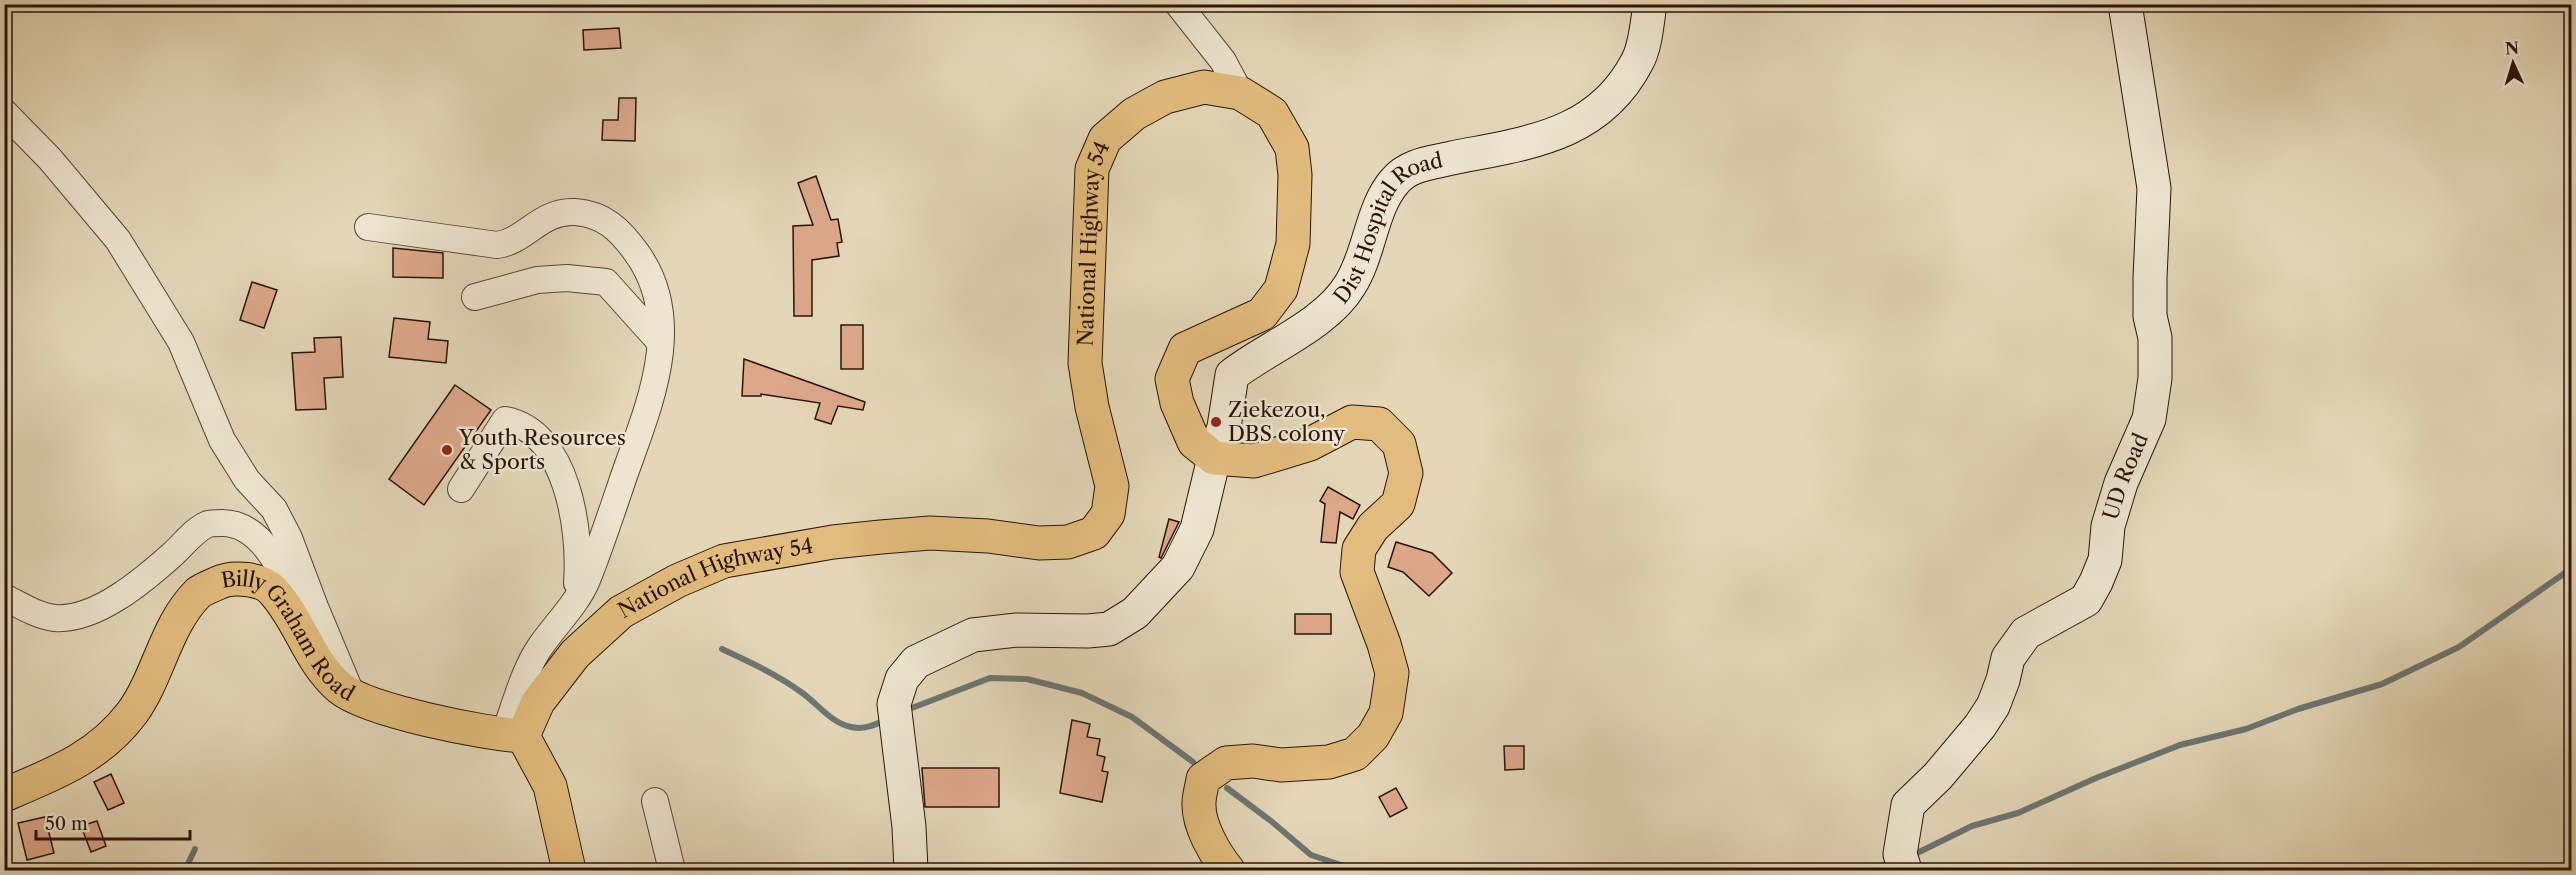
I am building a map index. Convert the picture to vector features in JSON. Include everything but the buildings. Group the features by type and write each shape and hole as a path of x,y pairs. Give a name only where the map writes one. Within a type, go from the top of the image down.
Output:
{"main road":[{"name":"National Highway 54","path":"514,735 575,654 621,612 677,581 724,561 833,542 930,533 987,536 1039,543 1068,542 1094,533 1108,514 1112,486 1092,407 1085,363 1092,168 1105,139 1134,114 1165,97 1204,87 1240,93 1272,114 1292,148 1295,175 1293,244 1281,289 1262,315 1185,349 1172,379 1177,403 1194,442 1214,458"},
{"path":"1214,458 1254,460 1310,444 1353,422 1379,424 1399,444 1406,473 1398,504 1373,527 1359,549 1357,572 1384,644 1392,673 1386,713 1373,736 1356,754 1329,762 1281,765 1253,760 1226,764 1203,779 1199,805 1203,824 1219,858 1228,870"},
{"name":"Billy Graham Road","path":"4,795 75,764 105,744 134,710 176,623 198,592 226,579 251,581 272,589 325,671 340,688 352,695 366,702 408,714 514,735"},
{"path":"514,735 550,786 569,870"}],"street":[{"path":"1178,4 1223,61 1240,93"},
{"name":"Dist Hospital Road","path":"911,870 908,817 894,704 902,679 916,662 973,635 1017,630 1108,629 1135,613 1178,567 1197,529 1224,427 1232,375 1252,359 1286,342 1321,316 1349,288 1364,260 1383,201 1395,181 1414,166 1533,142 1572,128 1581,122 1598,110 1620,88 1638,60 1650,4"},
{"name":"UD Road","path":"1905,870 1900,854 1908,805 1938,776 1980,726 1993,706 2008,658 2026,633 2086,600 2096,582 2104,560 2108,526 2121,483 2149,418 2155,378 2155,338 2150,316 2154,188 2125,4"},
{"path":"4,112 50,159 118,240 181,342 222,440 247,480 274,508 289,538 352,695"},
{"path":"368,227 497,245 509,243 543,219 574,212 606,220 621,232 649,269 656,292 660,361 652,398 586,581 539,649 514,735"},
{"path":"475,297 537,280 567,278 606,282 660,342"},
{"path":"461,489 505,420 517,423 537,435 554,459 571,502 579,556 575,599"},
{"path":"4,612 28,619 79,616 99,609 146,576 208,524 239,525 263,544 276,562 297,604 325,671"},
{"path":"4,597 35,613 55,618"},
{"path":"655,801 672,870"}],"waterway":[{"path":"1911,856 1972,826 2018,813 2096,778 2180,745 2246,729 2298,709 2382,684 2459,647 2572,568"},
{"path":"722,649 782,680 844,725 856,728 865,727 887,719"},
{"path":"904,711 990,678 1027,679 1082,693 1132,717 1193,762"},
{"path":"1227,788 1311,855 1356,870"},
{"path":"185,870 195,849"},
{"path":"1862,870 1893,863"}],"place":[{"name":"Ziekezou, DBS colony","path":"1216,422"},
{"name":"Youth Resources & Sports","path":"447,450"}]}
